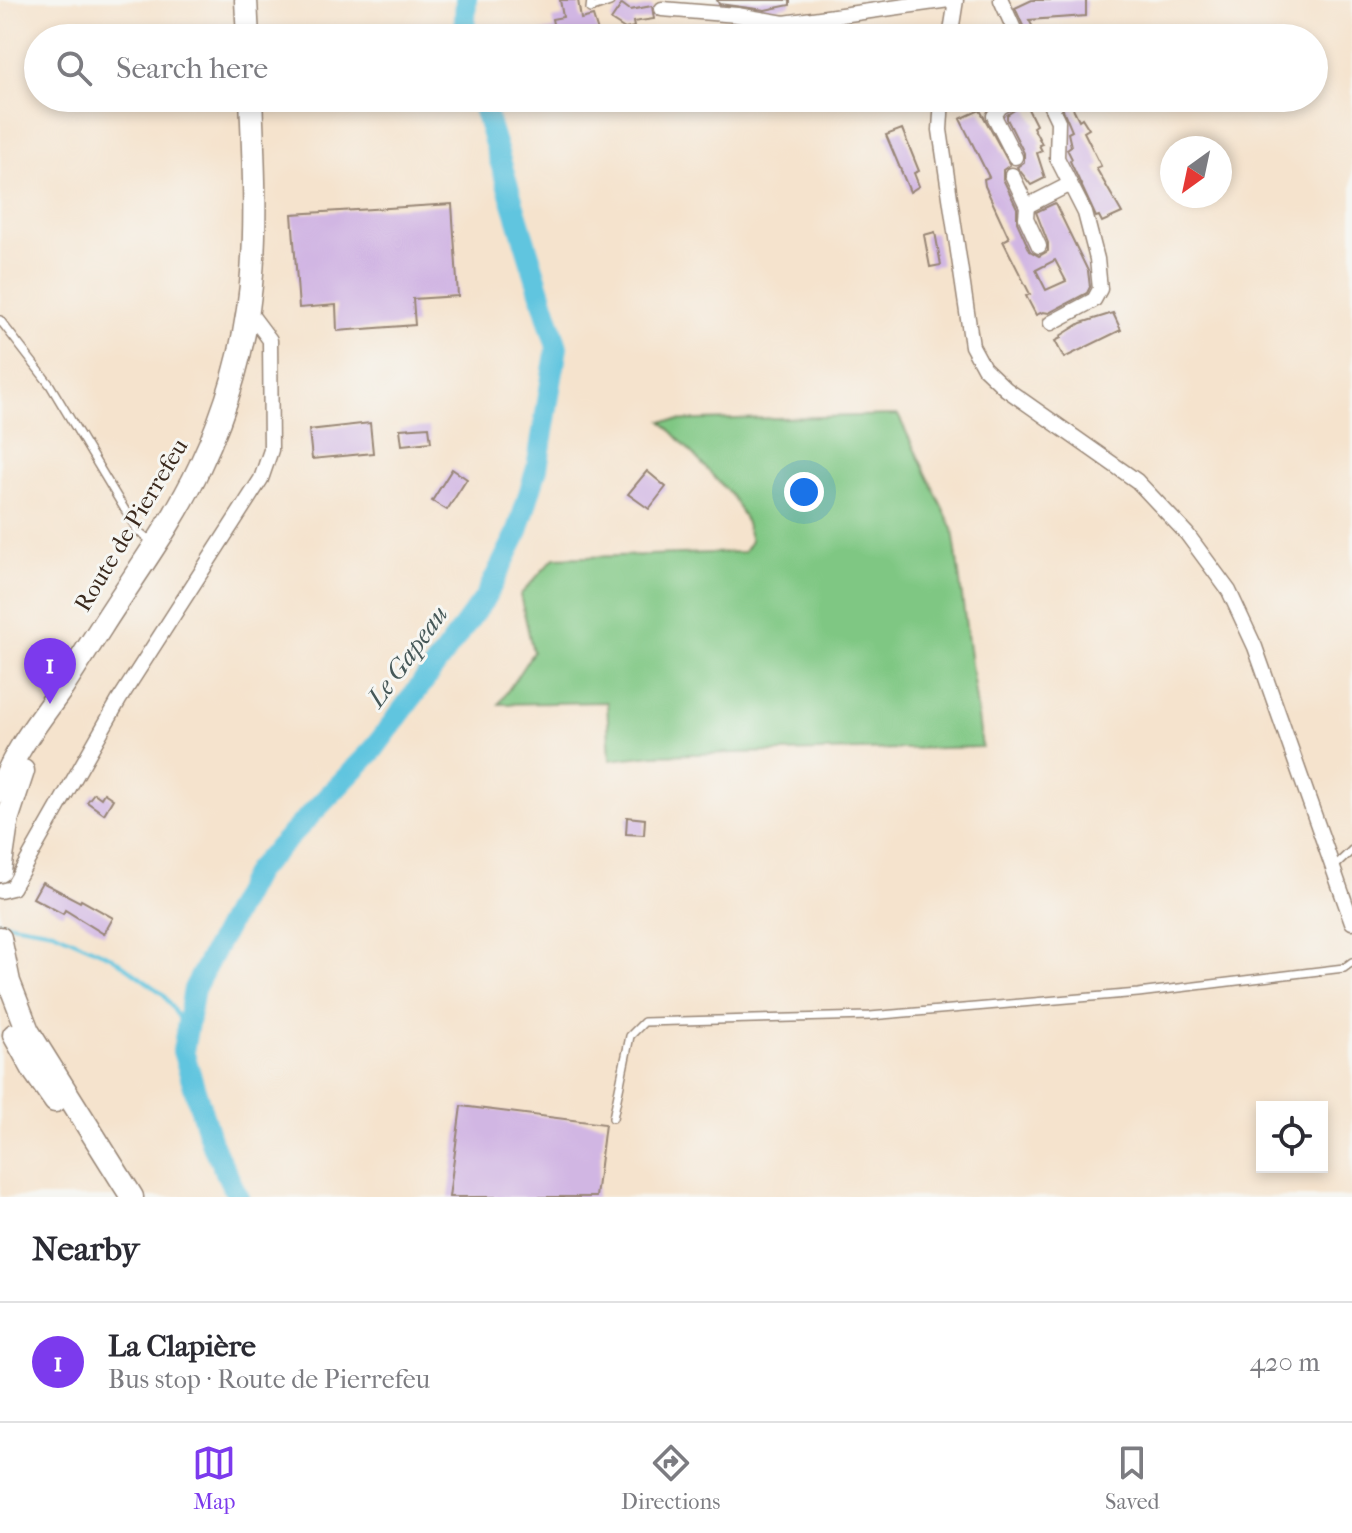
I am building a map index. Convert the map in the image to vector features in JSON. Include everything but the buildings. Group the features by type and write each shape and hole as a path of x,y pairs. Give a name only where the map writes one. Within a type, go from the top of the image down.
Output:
{"main road":[{"path":"246,0 247,24"},
{"name":"Route de Pierrefeu","path":"0,791 13,761 63,687 199,468 217,427 241,356 249,312 256,213 252,112"},
{"name":"Route de Pierrefeu","path":"0,871 2,845 15,791 63,687"},
{"path":"0,938 9,982 28,1031 132,1197"},
{"path":"0,1000 13,1033 34,1071 62,1110 110,1165"}],"street":[{"path":"662,9 737,15 784,23 949,0"},
{"path":"952,24 956,0"},
{"path":"1001,0 1012,24"},
{"path":"941,112 940,130 949,204 972,346 984,368 1006,389 1137,481 1187,534 1229,591 1255,647 1352,922"},
{"path":"997,112 994,116 1015,157"},
{"path":"1051,323 1094,300 1100,289 1097,259 1085,213 1057,158 1058,121 1054,112"},
{"path":"1012,175 1027,206 1026,218 1039,246"},
{"path":"1027,206 1070,184"},
{"path":"0,891 12,888 119,700 261,479 271,450 270,340 249,312"}],"lane":[{"path":"591,0 590,9 610,2"},
{"path":"0,320 50,385 137,530 154,543"},
{"path":"1333,868 1352,850"},
{"path":"613,1118 630,1036 644,1022 870,1016 1122,995 1344,968 1352,962"}],"green space":[{"path":"898,415 953,529 982,747 653,755 610,760 607,702 499,704 533,652 520,595 554,558 744,552 751,541 744,517 731,495 662,421"}],"waterway":[{"name":"Le Gapeau","path":"465,24 466,0"},
{"name":"Le Gapeau","path":"238,1197 211,1142 183,1051 194,989 256,871 373,750 485,598 517,534 537,468 557,347 485,112"},
{"path":"0,922 53,931 112,957 163,994 187,1030"}],"place":[{"name":"La Clapière","path":"50,704"}]}
